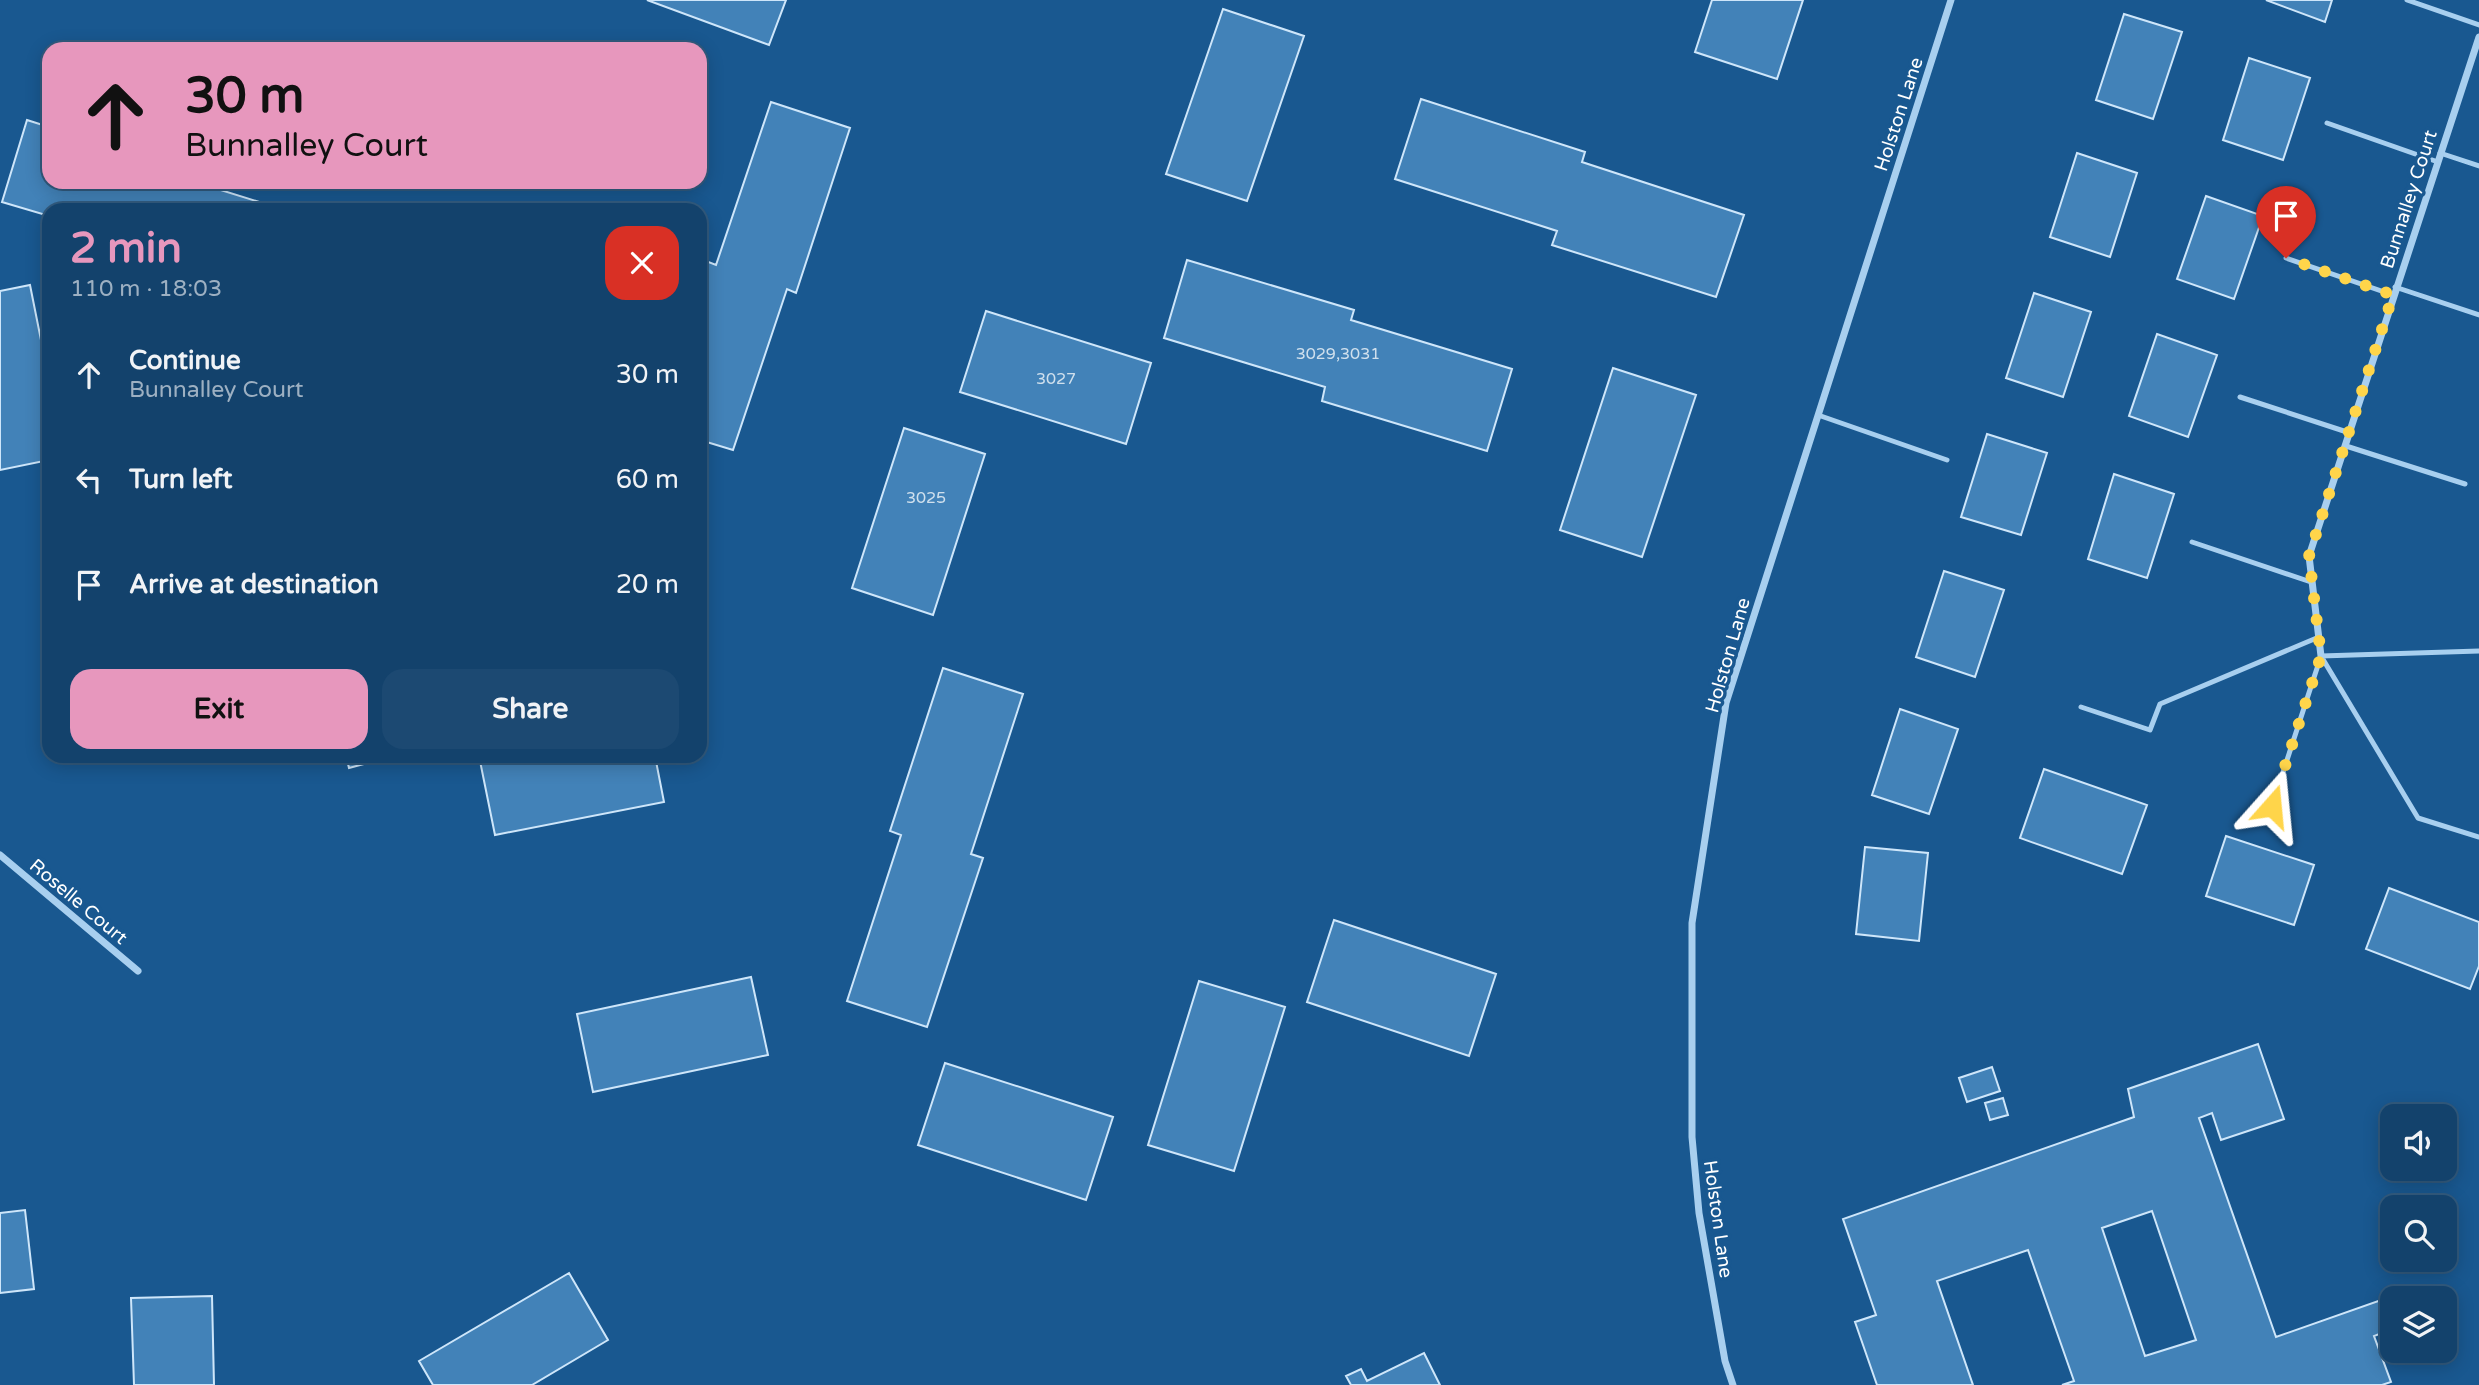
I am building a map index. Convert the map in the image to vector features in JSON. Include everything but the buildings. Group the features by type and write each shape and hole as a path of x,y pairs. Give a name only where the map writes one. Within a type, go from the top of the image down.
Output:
{"street":[{"name":"Holston Lane","path":"1733,1385 1725,1361 1699,1213 1692,1137 1692,923 1726,703 1951,0"},
{"name":"Bunnalley Court","path":"2321,656 2309,556 2479,37"},
{"name":"Roselle Court","path":"0,855 138,971"}],"lane":[{"path":"2407,0 2479,25"},
{"path":"2327,123 2438,162"},
{"path":"2440,153 2479,166"},
{"path":"2286,258 2479,315"},
{"path":"2240,397 2350,433"},
{"path":"1818,415 1947,460"},
{"path":"2346,446 2465,484"},
{"path":"2192,542 2311,582"},
{"path":"2081,707 2150,730 2160,704 2319,637"},
{"path":"2321,656 2479,651"},
{"path":"2272,806 2321,656"},
{"path":"2321,656 2418,818 2479,837"}],"route":[{"path":"2272,806 2321,656 2309,556 2393,295 2286,258"}]}
